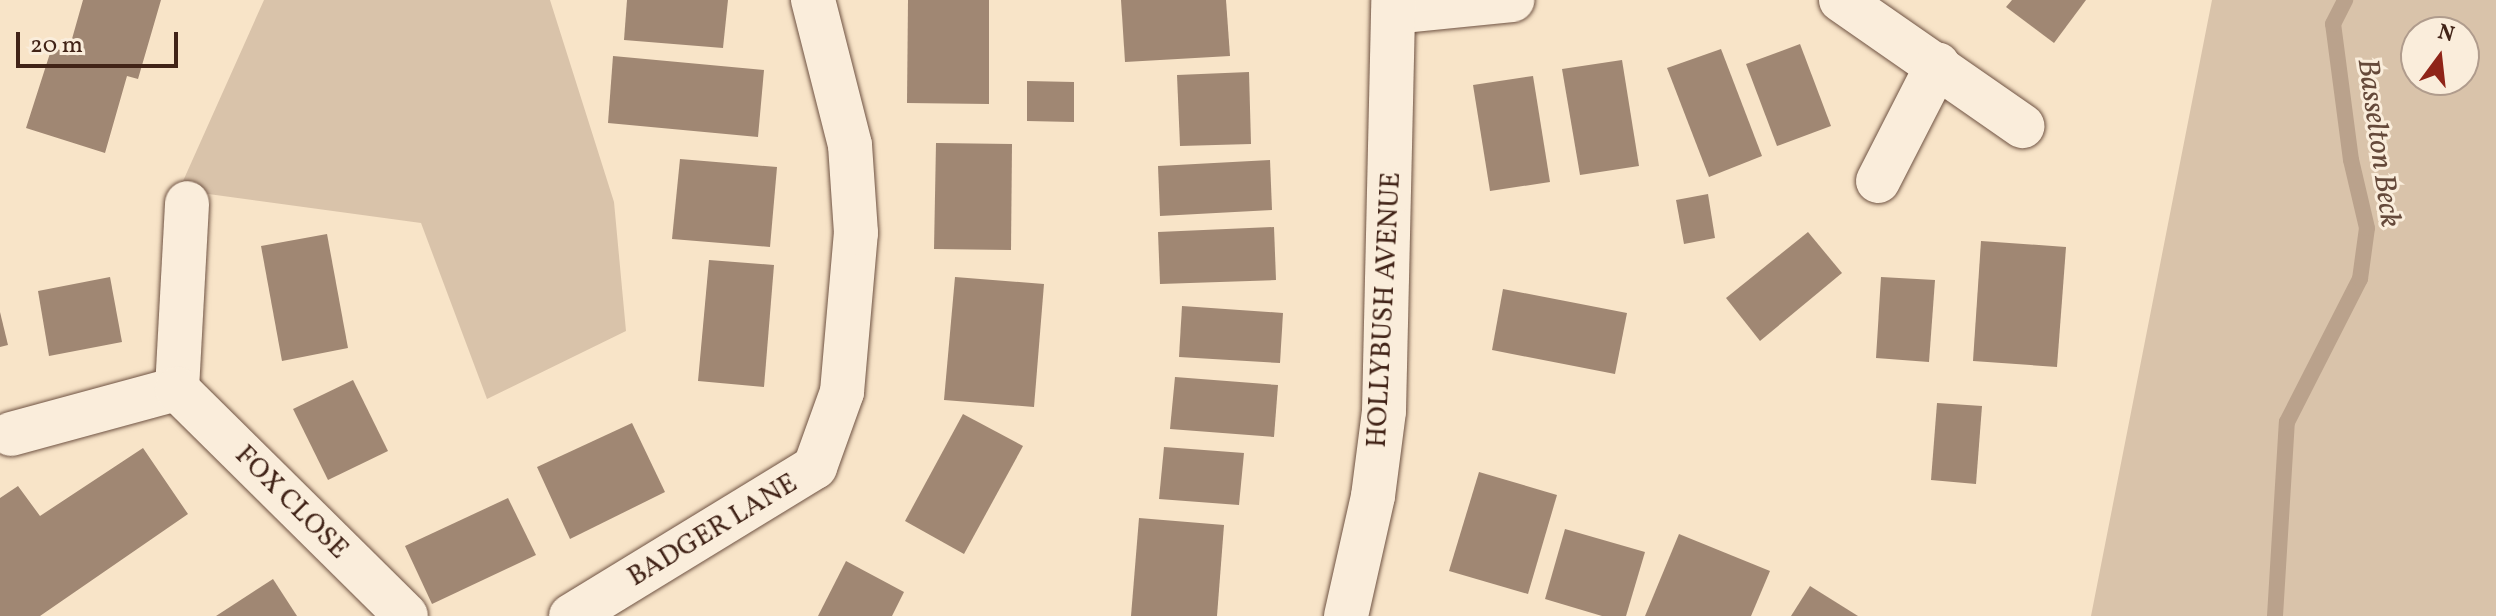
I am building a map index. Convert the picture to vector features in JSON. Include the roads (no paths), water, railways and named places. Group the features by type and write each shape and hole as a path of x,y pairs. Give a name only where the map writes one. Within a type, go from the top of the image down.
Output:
{"street":[{"name":"BADGER LANE","path":"571,616 815,467 842,392 856,233 850,145 813,0"},
{"path":"1394,6 1512,0"},
{"path":"1841,0 1938,64 2022,126"},
{"name":"HOLLYBUSH AVENUE","path":"1358,612 1384,411 1394,6"},
{"path":"1878,181 1938,64"},
{"path":"11,434 177,389 187,203"},
{"name":"FOX CLOSE","path":"177,389 406,616"}],"waterway":[{"name":"Basselton Beck","path":"2275,616 2287,422 2360,279 2367,228 2351,160 2333,24 2345,0"}]}
